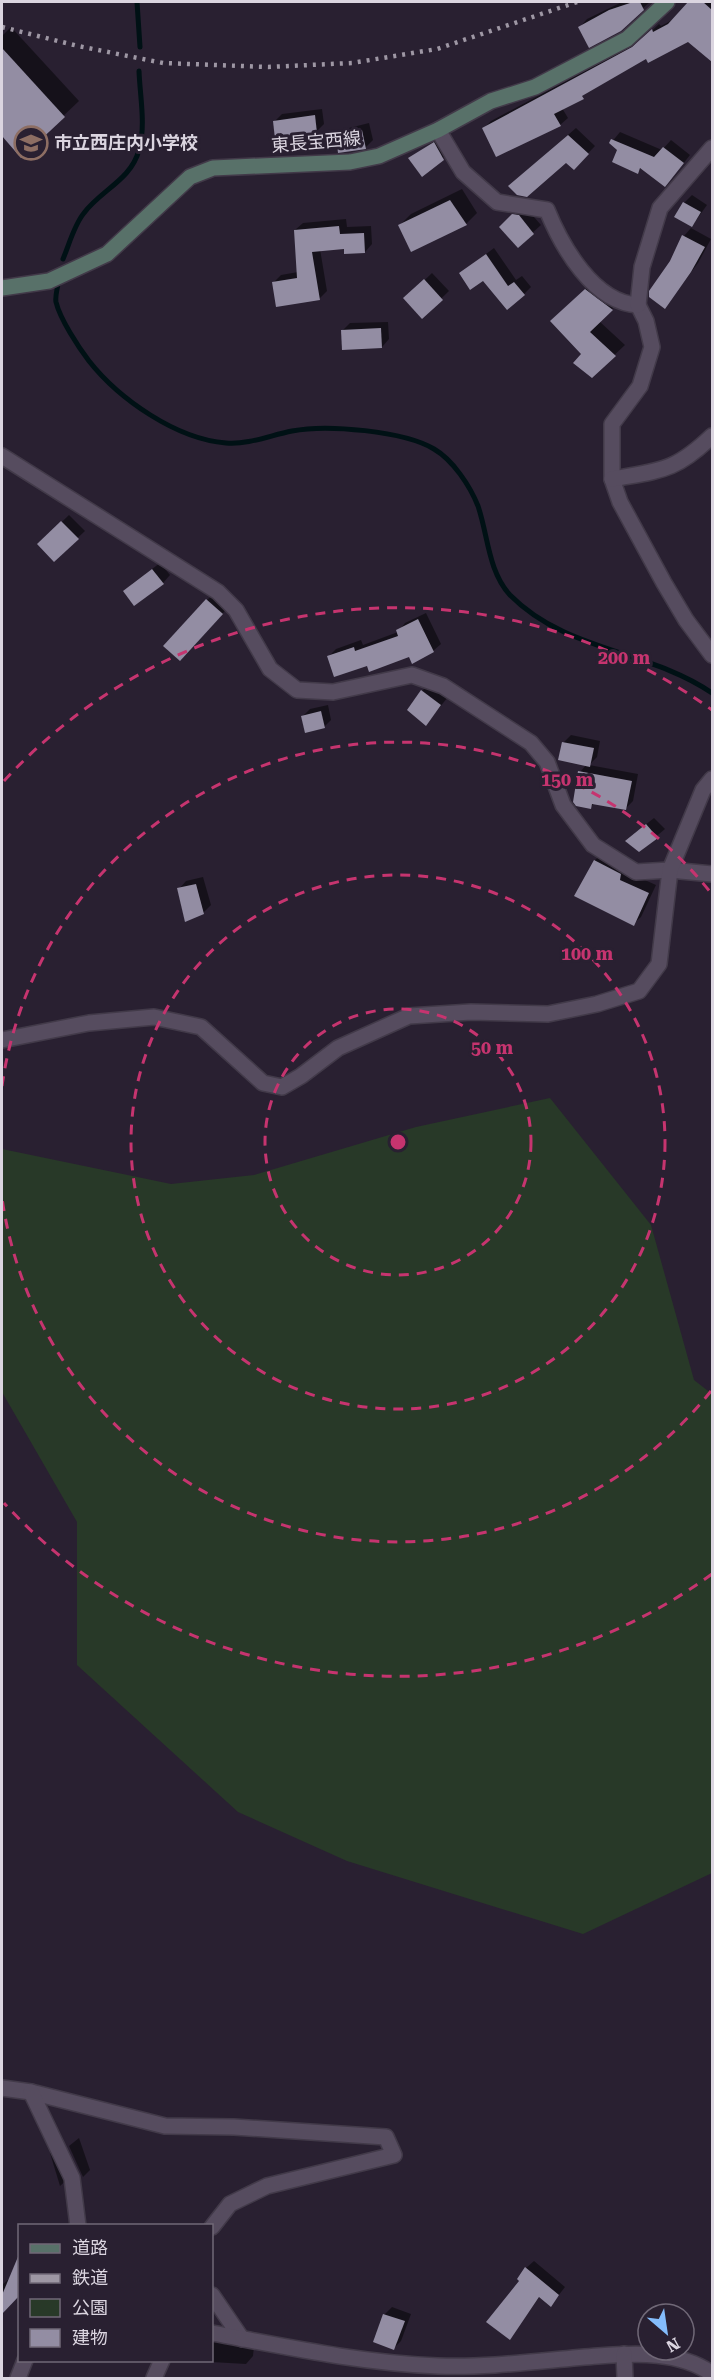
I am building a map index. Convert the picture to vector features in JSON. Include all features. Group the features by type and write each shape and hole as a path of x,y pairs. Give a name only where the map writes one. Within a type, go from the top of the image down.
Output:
{"main road":[{"name":"東長宝西線","path":"2,288 49,281 107,254 190,177 213,168 350,162 379,156 438,130 491,101 535,87 627,39 667,2"}],"street":[{"path":"438,130 463,172 497,202 547,210 560,242 582,273 622,304 638,305"},
{"path":"712,148 660,208 642,267 638,305 646,321 651,347 640,386 612,424 612,479 620,502 686,620 712,655"},
{"path":"612,479 671,468 690,458 712,436"},
{"path":"2,456 218,592 236,610 270,669 297,690 333,692 412,675 443,686 531,743 547,762 563,805 593,844 636,872 670,870 712,874"},
{"path":"2,1040 89,1023 154,1017 201,1027 263,1083 282,1087 301,1076 338,1048 409,1016 471,1012 548,1014 597,1004 639,991 659,964 670,870 703,790 712,779"},
{"path":"2,2074 7,2087 165,2126 234,2127 386,2137 394,2155 267,2186 230,2204 213,2225"},
{"path":"31,2092 72,2178 78,2224"},
{"path":"213,2296 242,2339"},
{"path":"213,2333 356,2360 440,2366 624,2354 673,2357 700,2365 712,2374"},
{"path":"624,2354 625,2379"},
{"path":"18,2379 25,2362"},
{"path":"154,2379 162,2362"}],"green space":[{"path":"550,1098 651,1225 694,1380 712,1394 712,1873 583,1934 347,1861 238,1812 77,1665 77,1522 2,1392 2,1149 171,1184 254,1175 416,1127"}],"building":[{"path":"640,2 644,10 621,31 589,48 578,27 609,10"},
{"path":"688,2 703,2 712,10 712,62 688,42 648,63 646,59 582,96 584,99 554,114 561,126 496,157 482,128 632,47 652,29 653,32 668,24"},
{"path":"2,48 65,117 21,158 2,136"},
{"path":"315,115 317,133 275,139 273,121"},
{"path":"362,130 366,149 338,153 336,136"},
{"path":"568,135 589,154 574,170 566,163 527,197 517,195 508,186"},
{"path":"611,139 654,157 663,147 684,163 665,187 640,168 638,174 612,162 617,150 609,143"},
{"path":"434,142 444,160 422,177 408,158"},
{"path":"450,200 467,225 411,252 398,225"},
{"path":"683,202 701,212 692,227 674,217"},
{"path":"512,214 519,215 534,234 518,248 499,227"},
{"path":"339,226 340,234 364,233 365,253 344,254 344,249 312,252 320,300 276,307 272,282 297,278 294,230"},
{"path":"682,235 705,247 665,309 649,297 649,291 670,261"},
{"path":"486,254 508,286 514,282 525,295 507,310 483,281 470,290 459,273"},
{"path":"424,279 443,300 422,319 403,298"},
{"path":"585,289 613,310 590,332 616,356 592,378 573,363 581,354 550,321"},
{"path":"381,328 382,348 342,350 341,330"},
{"path":"61,521 79,539 54,562 37,544"},
{"path":"152,569 164,584 134,606 123,591"},
{"path":"206,599 223,614 180,661 163,646"},
{"path":"418,619 434,652 412,664 409,657 369,672 367,666 334,677 327,656 354,647 355,651 398,636 396,630"},
{"path":"421,690 441,705 426,726 407,710"},
{"path":"321,711 325,728 305,733 301,716"},
{"path":"562,742 594,748 590,767 558,760"},
{"path":"578,771 632,781 626,810 592,804 591,809 576,806 573,802"},
{"path":"646,824 658,838 639,852 625,841"},
{"path":"594,860 621,874 620,880 649,893 634,926 574,896"},
{"path":"196,884 204,914 185,922 177,888"},
{"path":"18,2257 18,2297 2,2314 2,2295"},
{"path":"525,2267 559,2295 551,2307 539,2297 510,2340 486,2322 519,2281 517,2279"},
{"path":"383,2314 405,2321 394,2350 373,2342"}],"waterway":[{"path":"137,2 140,47"},
{"path":"63,259 80,218 91,205 123,177 135,160 142,131 139,71"},
{"path":"58,284 56,300 61,317 85,355 116,389 150,415 188,434 226,443 251,441 292,431 325,428 385,434 421,443 434,449 448,460 470,490 478,506 497,575 510,595 532,614 556,628 582,640 662,668 712,693"}],"railway":[{"path":"2,27 78,46 163,63 268,67 352,63 437,49 577,2"}],"place":[{"name":"市立西庄内小学校","path":"31,143"}]}
